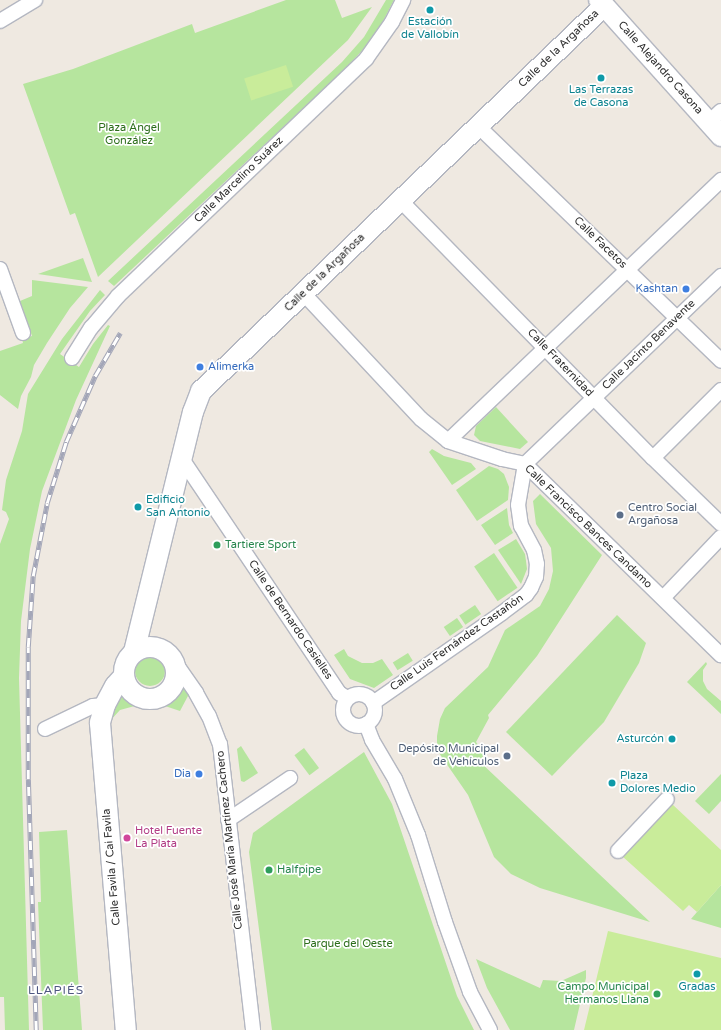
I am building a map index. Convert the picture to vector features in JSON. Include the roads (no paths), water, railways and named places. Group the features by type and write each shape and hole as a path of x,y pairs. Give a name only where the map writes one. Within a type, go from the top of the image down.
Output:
{"main road":[{"name":"Calle Alejandro Casona","path":"604,2 717,123"},
{"name":"Calle de la Argañosa","path":"134,652 196,401 201,391 304,294 604,2"},
{"name":"Calle de la Argañosa","path":"145,607 150,633 167,655"},
{"path":"144,647 167,655 176,673 173,685 167,692 159,697 145,698 132,692 126,685 124,667 134,652 144,647"},
{"path":"105,705 115,686 124,676"},
{"name":"Calle Favila / Cai Favila","path":"105,705 100,723 126,1030"}],"street":[{"path":"0,21 36,0"},
{"name":"Calle Marcelino Suárez","path":"72,358 91,328 118,296 366,59 392,22 403,0"},
{"name":"Calle Facetos","path":"478,126 721,361"},
{"path":"448,441 626,269 721,180"},
{"name":"Calle Fraternidad","path":"400,200 546,347 653,458 721,524"},
{"path":"0,269 23,333"},
{"name":"Calle Jacinto Benavente","path":"525,464 721,276"},
{"name":"Calle Francisco Bances Candamo","path":"304,294 421,419 448,441 502,459 525,464 721,655"},
{"path":"653,458 721,390"},
{"name":"Calle de Bernardo Casielles","path":"182,459 339,693 347,698"},
{"name":"Calle Luis Fernández Castañón","path":"373,703 502,614 526,595 531,588 536,577 538,564 534,550 521,526 518,505 525,464"},
{"path":"663,598 721,537"},
{"name":"Calle José María Martínez Cachero","path":"167,655 196,693 209,716 220,744 253,1030"},
{"path":"361,694 366,696 373,703 373,717 366,724 356,726 347,722 344,717 343,708 347,698 351,695 361,694"},
{"path":"44,729 93,706 105,705"},
{"path":"366,724 372,740 396,779 410,814 470,992 490,1030"},
{"path":"228,820 290,778"},
{"path":"618,852 667,800"}],"railway":[{"path":"36,1030 28,779 28,647 33,576 47,503 66,442 95,376 120,333"}],"place":[{"name":"Estación de Vallobín","path":"430,10"},
{"name":"Las Terrazas de Casona","path":"601,78"},
{"name":"Kashtan","path":"686,289"},
{"name":"Alimerka","path":"200,367"},
{"name":"Edificio San Antonio","path":"138,507"},
{"name":"Centro Social Argañosa","path":"620,515"},
{"name":"Tartiere Sport","path":"217,545"},
{"name":"Asturcón","path":"672,739"},
{"name":"Depósito Municipal de Vehículos","path":"507,756"},
{"name":"Dia","path":"199,774"},
{"name":"Plaza Dolores Medio","path":"612,783"},
{"name":"Hotel Fuente La Plata","path":"127,838"},
{"name":"Halfpipe","path":"269,870"},
{"name":"Gradas","path":"697,974"},
{"name":"Campo Municipal Hermanos Llana","path":"657,994"}],"district":[{"name":"LLAPIÉS","path":"56,991"}],"park label":[{"name":"Plaza Ángel González","path":"129,135"},
{"name":"Parque del Oeste","path":"348,944"}]}
